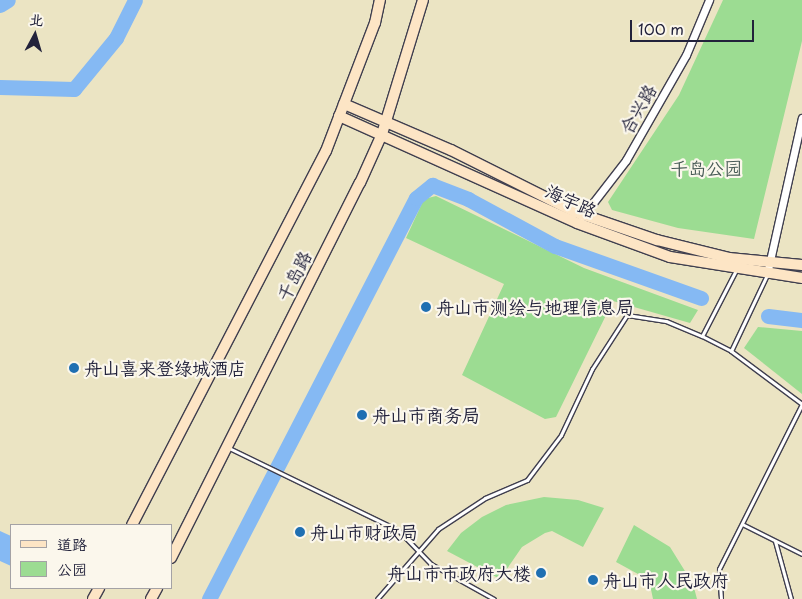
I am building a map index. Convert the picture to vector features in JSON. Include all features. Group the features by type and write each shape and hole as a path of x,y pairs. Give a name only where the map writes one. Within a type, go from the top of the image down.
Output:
{"street":[{"name":"千岛路","path":"133,524 326,151 380,0"},
{"name":"千岛路","path":"172,556 382,134 423,0"},
{"name":"合兴路","path":"580,219 626,160 686,55 709,0"},
{"name":"海宇路","path":"344,104 386,122 580,219 729,258 802,265"},
{"name":"海宇路","path":"339,116 670,257 767,274 802,278"},
{"path":"767,274 802,118"}],"lane":[{"path":"702,336 736,269"},
{"path":"731,351 767,274"},
{"path":"377,599 438,530 485,498 527,480 561,435 592,369 627,315 666,321 702,336 731,351 802,404 719,569 721,599"},
{"path":"226,447 398,530 432,564 494,599"},
{"path":"742,524 802,554"},
{"path":"775,541 791,599"}],"green space":[{"name":"千岛公园","path":"723,0 802,0 802,41 754,239 678,228 612,210 608,202 679,95"},
{"path":"436,196 584,268 698,310 690,323 613,301 556,417 545,419 462,375 504,284 406,238 424,199"},
{"path":"758,327 802,331 802,394 744,348"},
{"path":"544,497 578,500 604,508 583,547 552,531 545,533 522,547 500,579 447,551 461,533 482,517 506,505"},
{"path":"634,525 670,547 693,584 697,599 653,599 649,580 616,562"}],"water":[{"path":"0,531 10,536 10,566 0,561"}],"waterway":[{"path":"0,5 8,0"},
{"path":"0,87 74,89 116,38 135,0"},
{"path":"209,599 416,198 432,185 468,199 555,246 701,298"},
{"path":"768,316 802,320"}],"place":[{"name":"舟山市测绘与地理信息局","path":"426,307"},
{"name":"舟山喜来登绿城酒店","path":"74,368"},
{"name":"舟山市商务局","path":"362,415"},
{"name":"舟山市财政局","path":"300,532"},
{"name":"舟山市市政府大楼","path":"541,573"},
{"name":"舟山市人民政府","path":"593,580"}]}
